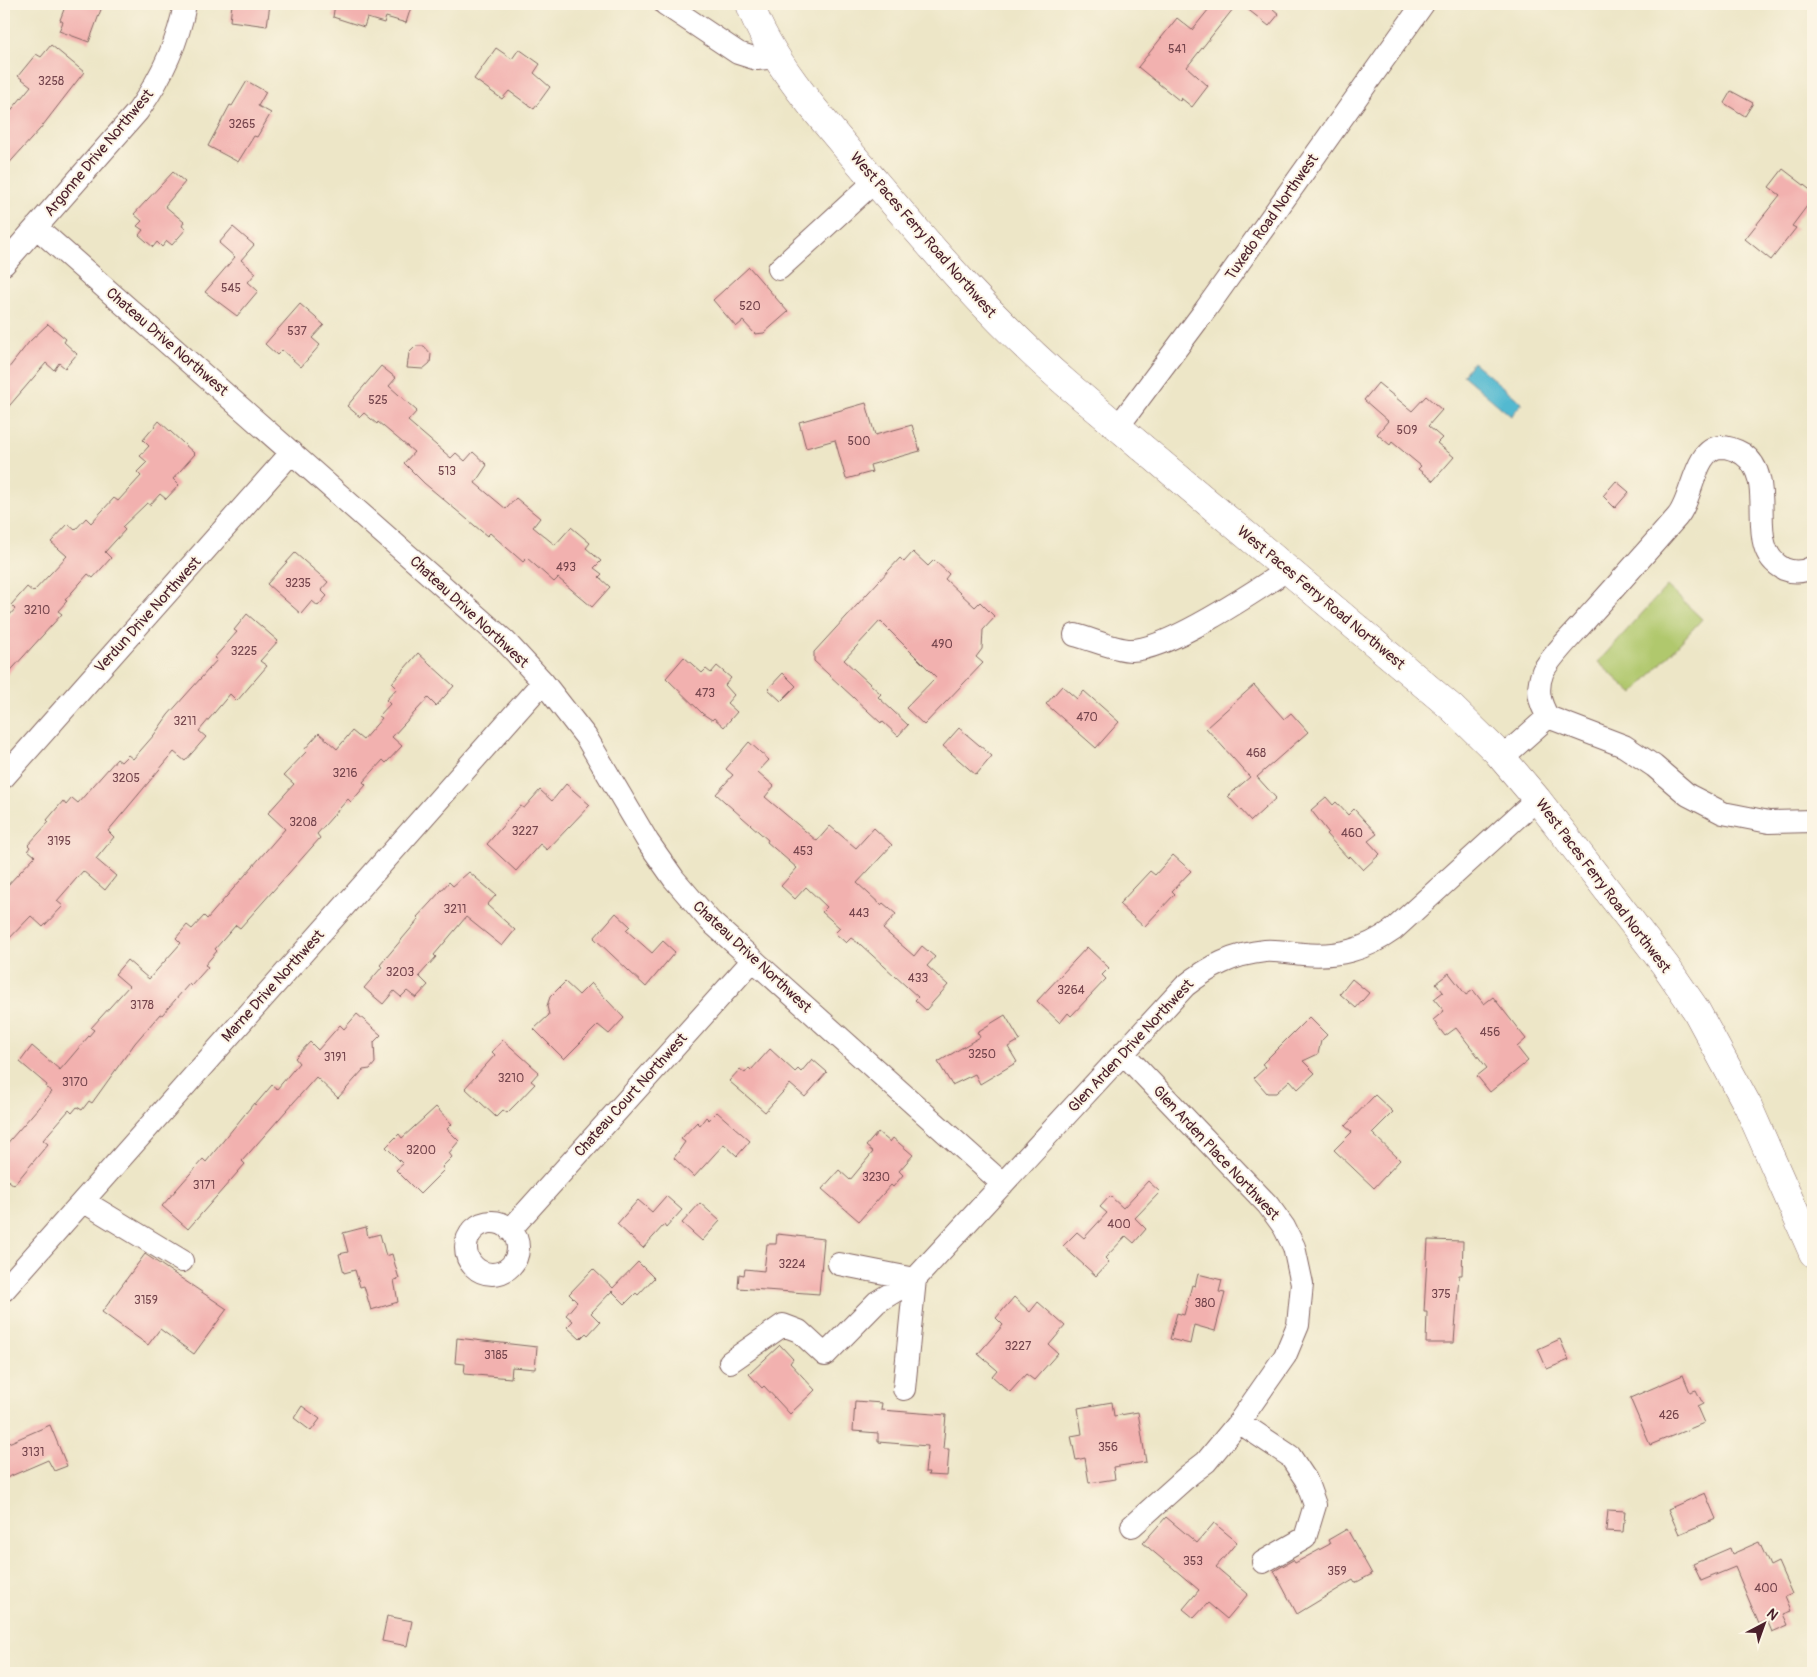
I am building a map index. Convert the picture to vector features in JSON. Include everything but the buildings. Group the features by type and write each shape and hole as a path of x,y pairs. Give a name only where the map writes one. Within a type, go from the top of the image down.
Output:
{"main road":[{"name":"West Paces Ferry Road Northwest","path":"750,4 777,57 828,126 982,305 1034,356 1117,428 1452,708 1502,758 1537,799 1665,965 1696,1010 1748,1106 1813,1253"}],"street":[{"name":"Argonne Drive Northwest","path":"4,264 138,111 155,86 170,57 181,26 186,4"},
{"path":"664,4 738,53 757,59 777,57"},
{"name":"Tuxedo Road Northwest","path":"1117,428 1206,310 1423,4"},
{"path":"778,269 875,181"},
{"name":"Chateau Drive Northwest","path":"36,227 505,641 543,682 586,737 648,842 674,879 710,921 1004,1184"},
{"path":"1813,568 1807,571 1788,570 1778,565 1770,557 1763,537 1761,490 1756,470 1745,456 1737,450 1720,447 1713,449 1701,459 1682,511 1543,672 1538,689 1539,698 1548,717 1624,746 1654,766 1688,795 1723,813 1769,822 1813,821"},
{"name":"Verdun Drive Northwest","path":"4,777 292,452"},
{"path":"1075,635 1130,650 1161,644 1252,594 1287,570"},
{"name":"Marne Drive Northwest","path":"4,1290 543,682"},
{"path":"1502,758 1548,717"},
{"name":"Glen Arden Drive Northwest","path":"730,1362 783,1324 799,1331 824,1355 877,1302 915,1280 1122,1053 1185,986 1204,971 1222,961 1244,954 1267,951 1336,955 1358,950 1377,941 1393,930 1537,799"},
{"name":"Chateau Court Northwest","path":"510,1230 753,960"},
{"name":"Glen Arden Place Northwest","path":"1122,1053 1268,1204 1284,1226 1294,1247 1302,1284 1298,1324 1285,1356 1239,1422 1206,1462 1189,1474 1132,1526"},
{"path":"83,1201 182,1261"},
{"path":"839,1264 915,1280 904,1388"},
{"path":"1239,1422 1290,1456 1306,1480 1316,1505 1305,1538 1263,1562"}],"green space":[{"path":"1667,586 1702,619 1633,694 1598,662"}],"water":[{"path":"1473,362 1522,403 1511,416 1463,375"}]}
